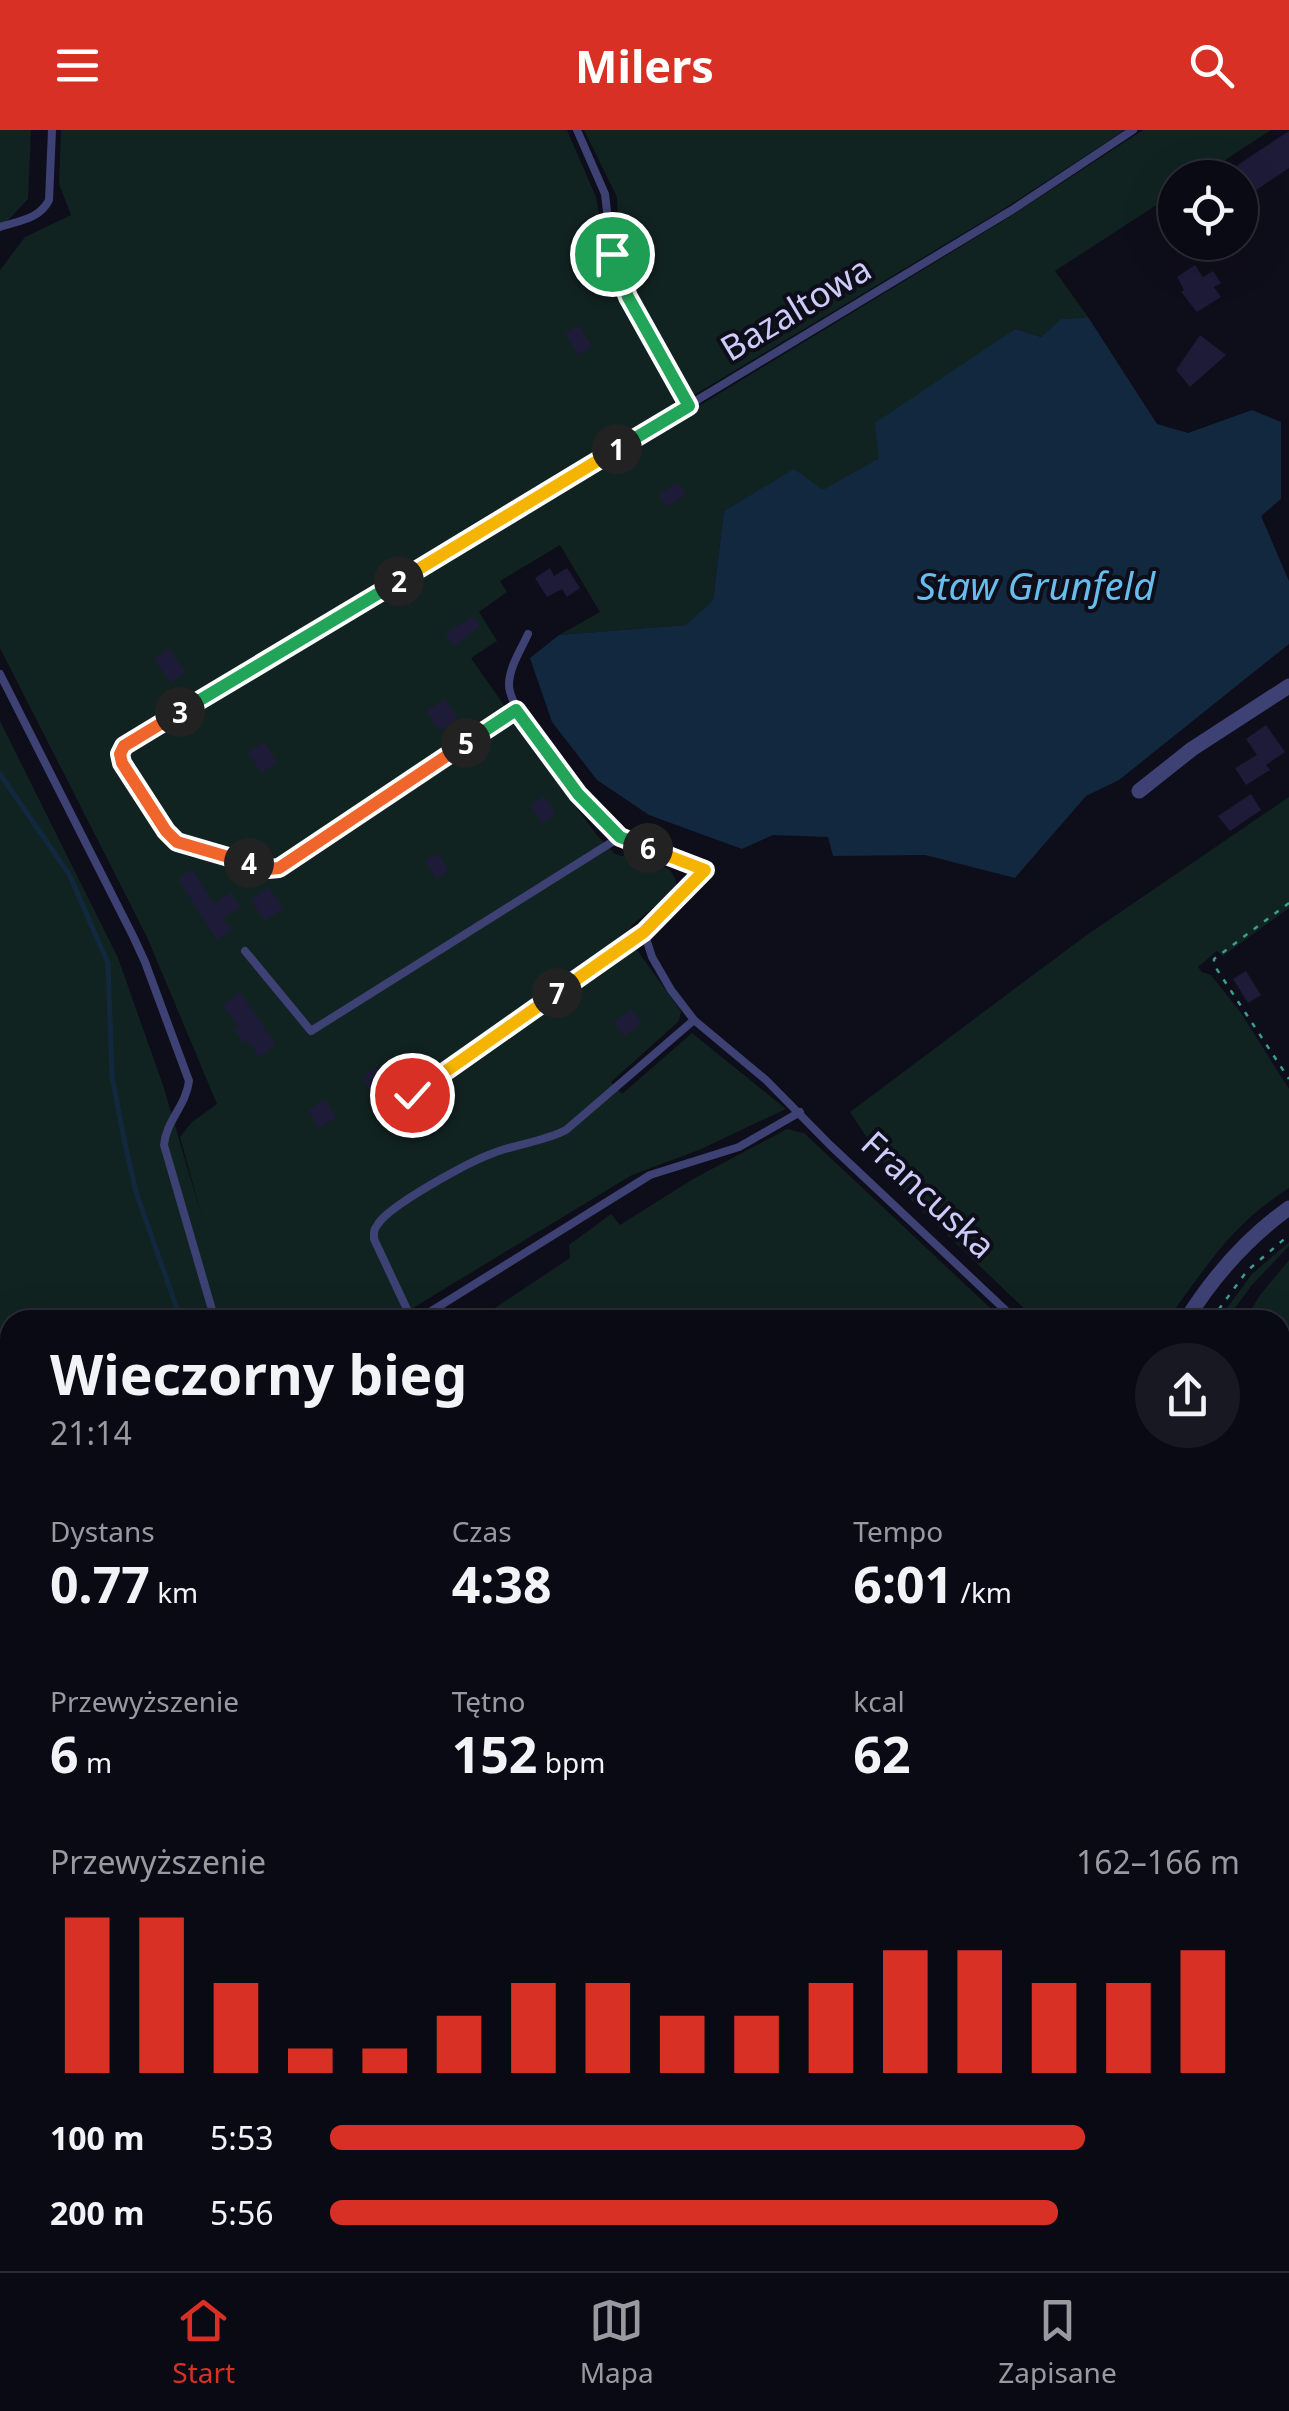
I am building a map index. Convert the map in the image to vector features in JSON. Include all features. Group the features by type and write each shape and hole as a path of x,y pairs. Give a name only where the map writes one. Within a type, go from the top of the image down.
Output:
{"street":[{"path":"1139,791 1192,749 1289,686"},
{"path":"1193,1310 1234,1256 1289,1208"}],"lane":[{"path":"0,227 45,209 49,200 52,130"},
{"path":"576,130 604,194 612,254 628,297 689,406"},
{"name":"Bazaltowa","path":"516,710 279,868 268,869 177,842 166,831 120,754 124,746 1012,210 1133,130"},
{"path":"412,1095 644,932 705,870 620,837 578,794 516,710 508,686 528,634"},
{"path":"0,674 145,962 189,1082 187,1096 165,1131 164,1145 212,1310"},
{"path":"245,951 311,1031 620,837"},
{"name":"Francuska","path":"644,932 652,957 694,1020 766,1080 1005,1310"},
{"path":"409,1310 374,1239 381,1220 451,1173 489,1154 566,1130 694,1020"},
{"path":"430,1310 650,1175 739,1147 800,1112"}],"path":[{"path":"1289,903 1214,959 1214,965 1289,1079"},
{"path":"1218,1310 1247,1271 1289,1234"}],"green space":[{"path":"0,130 31,130 28,199 0,229"},
{"path":"61,130 567,130 596,197 612,280 628,317 675,399 672,407 115,746 117,764 162,837 173,846 258,877 280,875 514,723 615,854 669,869 675,878 677,888 631,926 637,950 681,1011 679,1021 611,1082 622,1094 692,1033 786,1109 699,1150 632,1175 409,1310 0,1310 0,721 118,958 164,1088 203,1221 180,1137 192,1122 217,1104 147,937 0,648 0,270 25,237 71,215 59,184"},
{"path":"584,130 1125,130 1002,210 691,397 643,312 619,259 617,197"},
{"path":"1143,130 1271,130 1225,160 1158,160 1158,204 1055,271 1088,317 1061,319 1041,337 1015,329 990,347 879,458 823,491 794,470 724,511 713,600 687,625 559,635 600,612 560,545 500,581 507,592 479,612 497,641 471,658 506,708 283,858 258,861 180,836 174,830 128,753 1008,218"},
{"path":"1289,797 1289,908 1223,956 1217,951 1198,967 1211,975 1241,1013 1289,1089 1289,1188 1251,1216 1174,1310 1026,1310 913,1202 850,1112 1084,937"},
{"path":"787,1129 804,1133 992,1310 492,1310 570,1258 569,1245 611,1214 620,1225 693,1179"},
{"path":"1289,1242 1233,1310 1225,1310 1252,1274"},
{"path":"1289,1260 1289,1310 1251,1310"}],"water":[{"name":"Staw Grunfeld","path":"1088,317 1157,424 1188,433 1252,410 1281,422 1281,499 1261,516 1289,581 1289,644 1119,780 1086,796 1015,878 925,855 833,856 828,837 773,835 742,849 649,815 597,780 552,722 530,658 559,635 686,625 713,600 724,511 794,469 823,490 879,458 875,423 1015,329 1041,337 1061,319"}],"building":[{"path":"1289,131 1289,168 1258,189 1258,160 1245,160"},
{"path":"1195,265 1203,277 1213,271 1221,283 1214,287 1221,297 1197,312 1181,292 1184,290 1177,277"},
{"path":"579,325 592,347 578,355 565,333"},
{"path":"1200,335 1226,355 1190,387 1176,370"},
{"path":"678,482 686,494 667,507 658,495"},
{"path":"550,568 554,576 567,568 580,588 567,597 562,589 547,597 535,578"},
{"path":"473,616 480,627 454,646 445,634"},
{"path":"168,648 186,672 171,683 154,659"},
{"path":"445,699 458,718 439,731 426,711"},
{"path":"1266,725 1285,752 1266,765 1270,770 1246,785 1235,768 1257,755 1246,739"},
{"path":"265,742 277,763 261,773 248,752"},
{"path":"1251,794 1261,810 1230,831 1218,816"},
{"path":"544,796 556,815 542,823 530,805"},
{"path":"438,853 449,871 436,879 425,861"},
{"path":"192,869 214,904 231,892 240,907 223,918 232,931 217,940 178,879"},
{"path":"269,887 283,909 265,921 251,900"},
{"path":"1246,971 1261,995 1248,1003 1233,979"},
{"path":"240,992 276,1045 259,1057 234,1030 239,1027 223,1005"},
{"path":"631,1009 642,1023 624,1036 614,1022"},
{"path":"379,1066 391,1088 374,1097 362,1076"},
{"path":"326,1099 336,1118 318,1128 308,1110"}],"waterway":[{"path":"0,774 69,874 108,963 112,1077 125,1144 136,1192 177,1310"}],"route":[{"path":"412,1095 644,932 705,870 620,837 578,794 516,710 279,868 268,869 177,842 166,831 120,754 124,746 689,406 628,297 612,254"}]}
